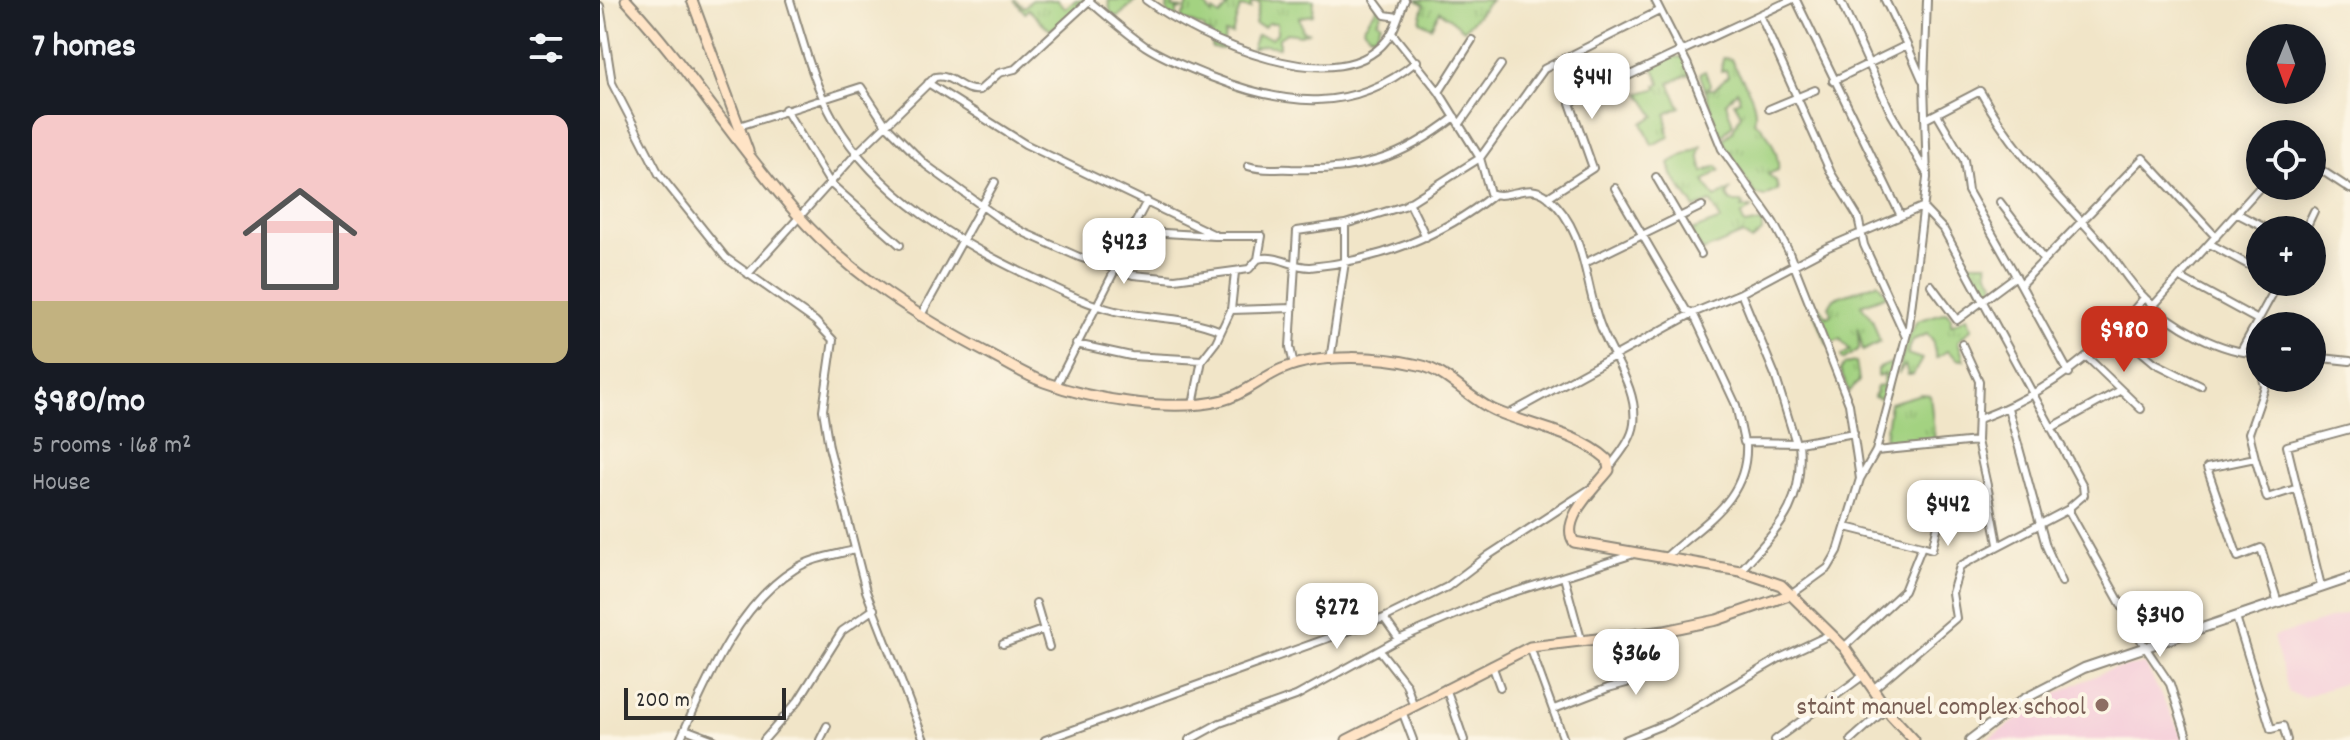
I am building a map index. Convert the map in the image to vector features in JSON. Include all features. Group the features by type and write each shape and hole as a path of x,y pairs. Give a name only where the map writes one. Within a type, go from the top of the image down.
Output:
{"main road":[{"path":"692,0 749,154"},
{"path":"628,1 658,34 799,217 874,283 920,317 1023,373 1056,386 1146,403 1193,405 1235,397 1294,365 1330,360 1391,361 1431,368 1471,398 1507,416 1586,445 1607,459 1610,467 1572,521 1571,538 1581,545 1641,551 1772,580 1792,594 1844,647 1886,709 1914,740"},
{"path":"1347,740 1530,647 1581,639 1633,636 1717,620 1792,594"}],"street":[{"path":"790,0 832,118 856,154 900,197 962,241 1079,299 1143,315 1182,318 1221,331"},
{"path":"748,274 856,154 928,83 939,75 969,90 980,90 999,73 1015,69 1089,0 1146,47 1176,63 1269,97 1319,101 1347,97 1375,90 1417,61"},
{"path":"1146,0 1171,18 1213,39 1283,63 1325,65 1352,62 1377,48 1392,33 1405,0"},
{"path":"1374,0 1385,15 1398,17"},
{"path":"1655,0 1682,53 1722,149 1773,222 1834,359 1849,404 1860,479"},
{"path":"1548,197 1593,168 1570,103 1794,0 1900,214"},
{"path":"1840,0 1891,113 1927,174"},
{"path":"1885,0 1924,83"},
{"path":"1792,594 1828,568 1846,527 1860,479 1876,451 1906,336 1927,174 1924,83 1927,0"},
{"path":"600,6 612,83 643,148 715,247 825,328 833,340 823,410 854,550 924,740"},
{"path":"1294,365 1290,347 1297,231 1345,224 1409,202 1480,158 1544,69 1659,11"},
{"path":"1760,15 1831,173 1858,217 1906,336"},
{"path":"1392,33 1417,61 1455,117 1480,158 1487,191 1493,195"},
{"path":"1439,92 1472,40"},
{"path":"1833,81 1907,45"},
{"path":"1459,125 1501,65"},
{"path":"928,83 1025,144 1217,236"},
{"path":"739,126 824,96 861,87 886,125 933,170 1000,219 1025,233 1115,270 1175,279 1249,269 1258,259 1262,236 1131,231"},
{"path":"1769,109 1815,90"},
{"path":"1926,119 1980,91 2027,164 2082,221 2144,298 2191,331 2246,352"},
{"path":"785,109 830,183 900,245"},
{"path":"1937,114 1964,160 1968,191 2069,373"},
{"path":"1248,166 1260,170 1321,171 1370,164 1414,147 1455,117"},
{"path":"2021,284 2143,158 2216,237"},
{"path":"2326,173 2350,189"},
{"path":"1656,177 1701,254"},
{"path":"920,317 995,182"},
{"path":"1615,188 1686,310 1693,313 1736,405 1742,439 1746,443 1746,466 1734,497 1667,556"},
{"path":"1258,259 1282,257 1297,267 1345,262 1403,248 1493,195 1528,189 1548,197 1570,226 1585,263 1602,331 1630,391 1634,419 1629,440 1610,467"},
{"path":"2154,305 2250,200"},
{"path":"1056,386 1147,201"},
{"path":"1409,202 1426,237"},
{"path":"2000,202 2044,260"},
{"path":"1585,263 1702,206"},
{"path":"1507,416 1693,313 1741,293 1900,214 1922,207"},
{"path":"1873,689 1956,618 1952,593 1957,570 1963,563 2069,509 2084,495 2034,392 1984,301 1944,230 1922,207"},
{"path":"2312,216 2314,211"},
{"path":"2238,214 2246,218"},
{"path":"1330,360 1345,262 1345,224"},
{"path":"2210,244 2246,263"},
{"path":"1193,405 1202,360 1231,310 1235,272"},
{"path":"1931,285 1957,320 2016,276"},
{"path":"2179,277 2246,313"},
{"path":"1740,571 1784,522 1792,507 1798,482 1797,443 1775,375 1741,293"},
{"path":"1979,419 2008,408 2069,373 2117,331 2144,298"},
{"path":"1231,310 1293,308"},
{"path":"2117,331 2155,363 2201,386"},
{"path":"2241,351 2246,342"},
{"path":"1076,344 1131,356 1202,360"},
{"path":"1962,344 1979,381 1977,441 1998,544"},
{"path":"2088,358 2141,409"},
{"path":"2326,358 2350,361"},
{"path":"2051,428 2119,391"},
{"path":"2263,392 2249,433 2267,498 2295,489"},
{"path":"2008,408 2053,566 2062,582"},
{"path":"2321,586 2287,446 2350,429"},
{"path":"1746,443 1797,443 1854,433"},
{"path":"1876,451 1977,441"},
{"path":"2255,458 2207,468 2238,557 2261,548 2278,603"},
{"path":"1045,740 1384,618 1447,587 1489,555 1595,487"},
{"path":"1846,527 1932,549 1945,497 1988,490"},
{"path":"2069,509 2145,647 2170,684 2188,740"},
{"path":"1844,647 1904,591 1922,546"},
{"path":"680,740 708,676 755,608 797,568 854,550"},
{"path":"1189,740 1230,719 1296,696 1338,670 1381,652 1399,639 1492,599 1641,551"},
{"path":"1564,577 1581,639"},
{"path":"1970,740 2024,699 2058,681 2145,647 2350,578"},
{"path":"1036,603 1049,647"},
{"path":"764,740 798,701 832,643 850,623 874,609"},
{"path":"2236,617 2271,729 2283,726 2287,740"},
{"path":"1384,618 1399,639"},
{"path":"1003,644 1045,629"},
{"path":"1625,740 1670,722 1780,658 1831,634"},
{"path":"1554,709 1608,688 1645,678 1633,636"},
{"path":"1530,647 1564,740"},
{"path":"1381,652 1406,684 1413,704"},
{"path":"1492,665 1500,687"},
{"path":"1775,740 1864,675"},
{"path":"1446,688 1464,740"},
{"path":"1851,740 1886,709"},
{"path":"1402,711 1413,740"},
{"path":"820,740 827,726"},
{"path":"685,729 714,740"}],"shaded area":[{"path":"2350,612 2350,681 2304,697 2289,693 2273,637"},
{"name":"staint manuel complex school","path":"2145,664 2184,740 1986,740 2065,689 2111,669"}],"green space":[{"path":"1014,0 1024,7 1032,0 1057,0 1065,8 1076,0 1085,0 1078,13 1050,30 1028,9 1025,13"},
{"path":"1108,0 1136,0 1118,17 1111,14"},
{"path":"1168,0 1184,0 1174,3 1172,8 1183,9 1177,10 1177,18 1172,20 1167,12"},
{"path":"1184,0 1202,0 1212,15 1213,11 1220,16 1228,7 1210,0 1251,0 1251,9 1240,7 1232,34 1225,33 1223,49 1212,48 1212,35 1204,32 1205,28 1181,19 1188,5"},
{"path":"1254,0 1314,0 1313,15 1299,17 1303,31 1308,32 1301,35 1287,33 1279,38 1279,47 1264,45 1252,49 1257,35 1272,38 1277,33 1277,23 1268,23 1264,27 1255,24 1260,3 1253,3"},
{"path":"1417,0 1491,0 1464,30 1440,11 1431,27 1420,21 1424,5"},
{"path":"1378,6 1384,8 1377,21 1381,23 1376,35 1370,35 1363,28"},
{"path":"1672,57 1684,57 1692,73 1669,83 1680,107 1666,114 1669,137 1652,145 1642,123 1655,116 1640,93 1658,88 1656,85 1661,84 1653,67"},
{"path":"1723,58 1731,59 1748,89 1754,106 1754,122 1768,136 1777,157 1778,170 1768,174 1776,181 1778,190 1764,197 1755,194 1722,140 1732,132 1741,114 1734,102 1740,100 1737,90 1726,103 1733,124 1723,135 1719,134 1700,74 1705,71 1710,85 1706,89 1714,89 1728,76 1726,70 1721,71"},
{"path":"1702,146 1699,155 1703,172 1717,166 1720,170 1704,181 1715,198 1730,190 1727,196 1731,202 1741,202 1744,204 1742,208 1752,208 1741,216 1745,225 1762,222 1762,232 1751,241 1743,234 1703,251 1691,234 1691,231 1721,220 1711,202 1695,208 1672,175 1669,163"},
{"path":"1965,263 1987,263 1988,273 1994,281 1993,289 1984,294"},
{"path":"1878,283 1887,295 1861,305 1872,319 1880,342 1863,351 1858,329 1859,349 1843,360 1841,356 1850,350 1840,339 1827,344 1814,311 1818,305 1827,317 1831,315 1829,306 1834,298"},
{"path":"1946,312 1951,317 1951,325 1967,317 1972,328 1958,341 1964,360 1947,351 1936,358 1932,339 1927,334 1913,340 1907,354 1922,359 1913,375 1908,375 1905,365 1898,374 1906,341 1917,321"},
{"path":"1856,362 1859,381 1849,392 1840,370 1845,364"},
{"path":"1891,363 1894,373 1890,374 1888,391 1882,400 1874,397 1877,387 1883,386 1885,374 1877,376 1877,369"},
{"path":"1921,394 1930,395 1935,441 1884,443 1890,403"}],"place":[{"name":"staint manuel complex school","path":"2102,705"}]}
